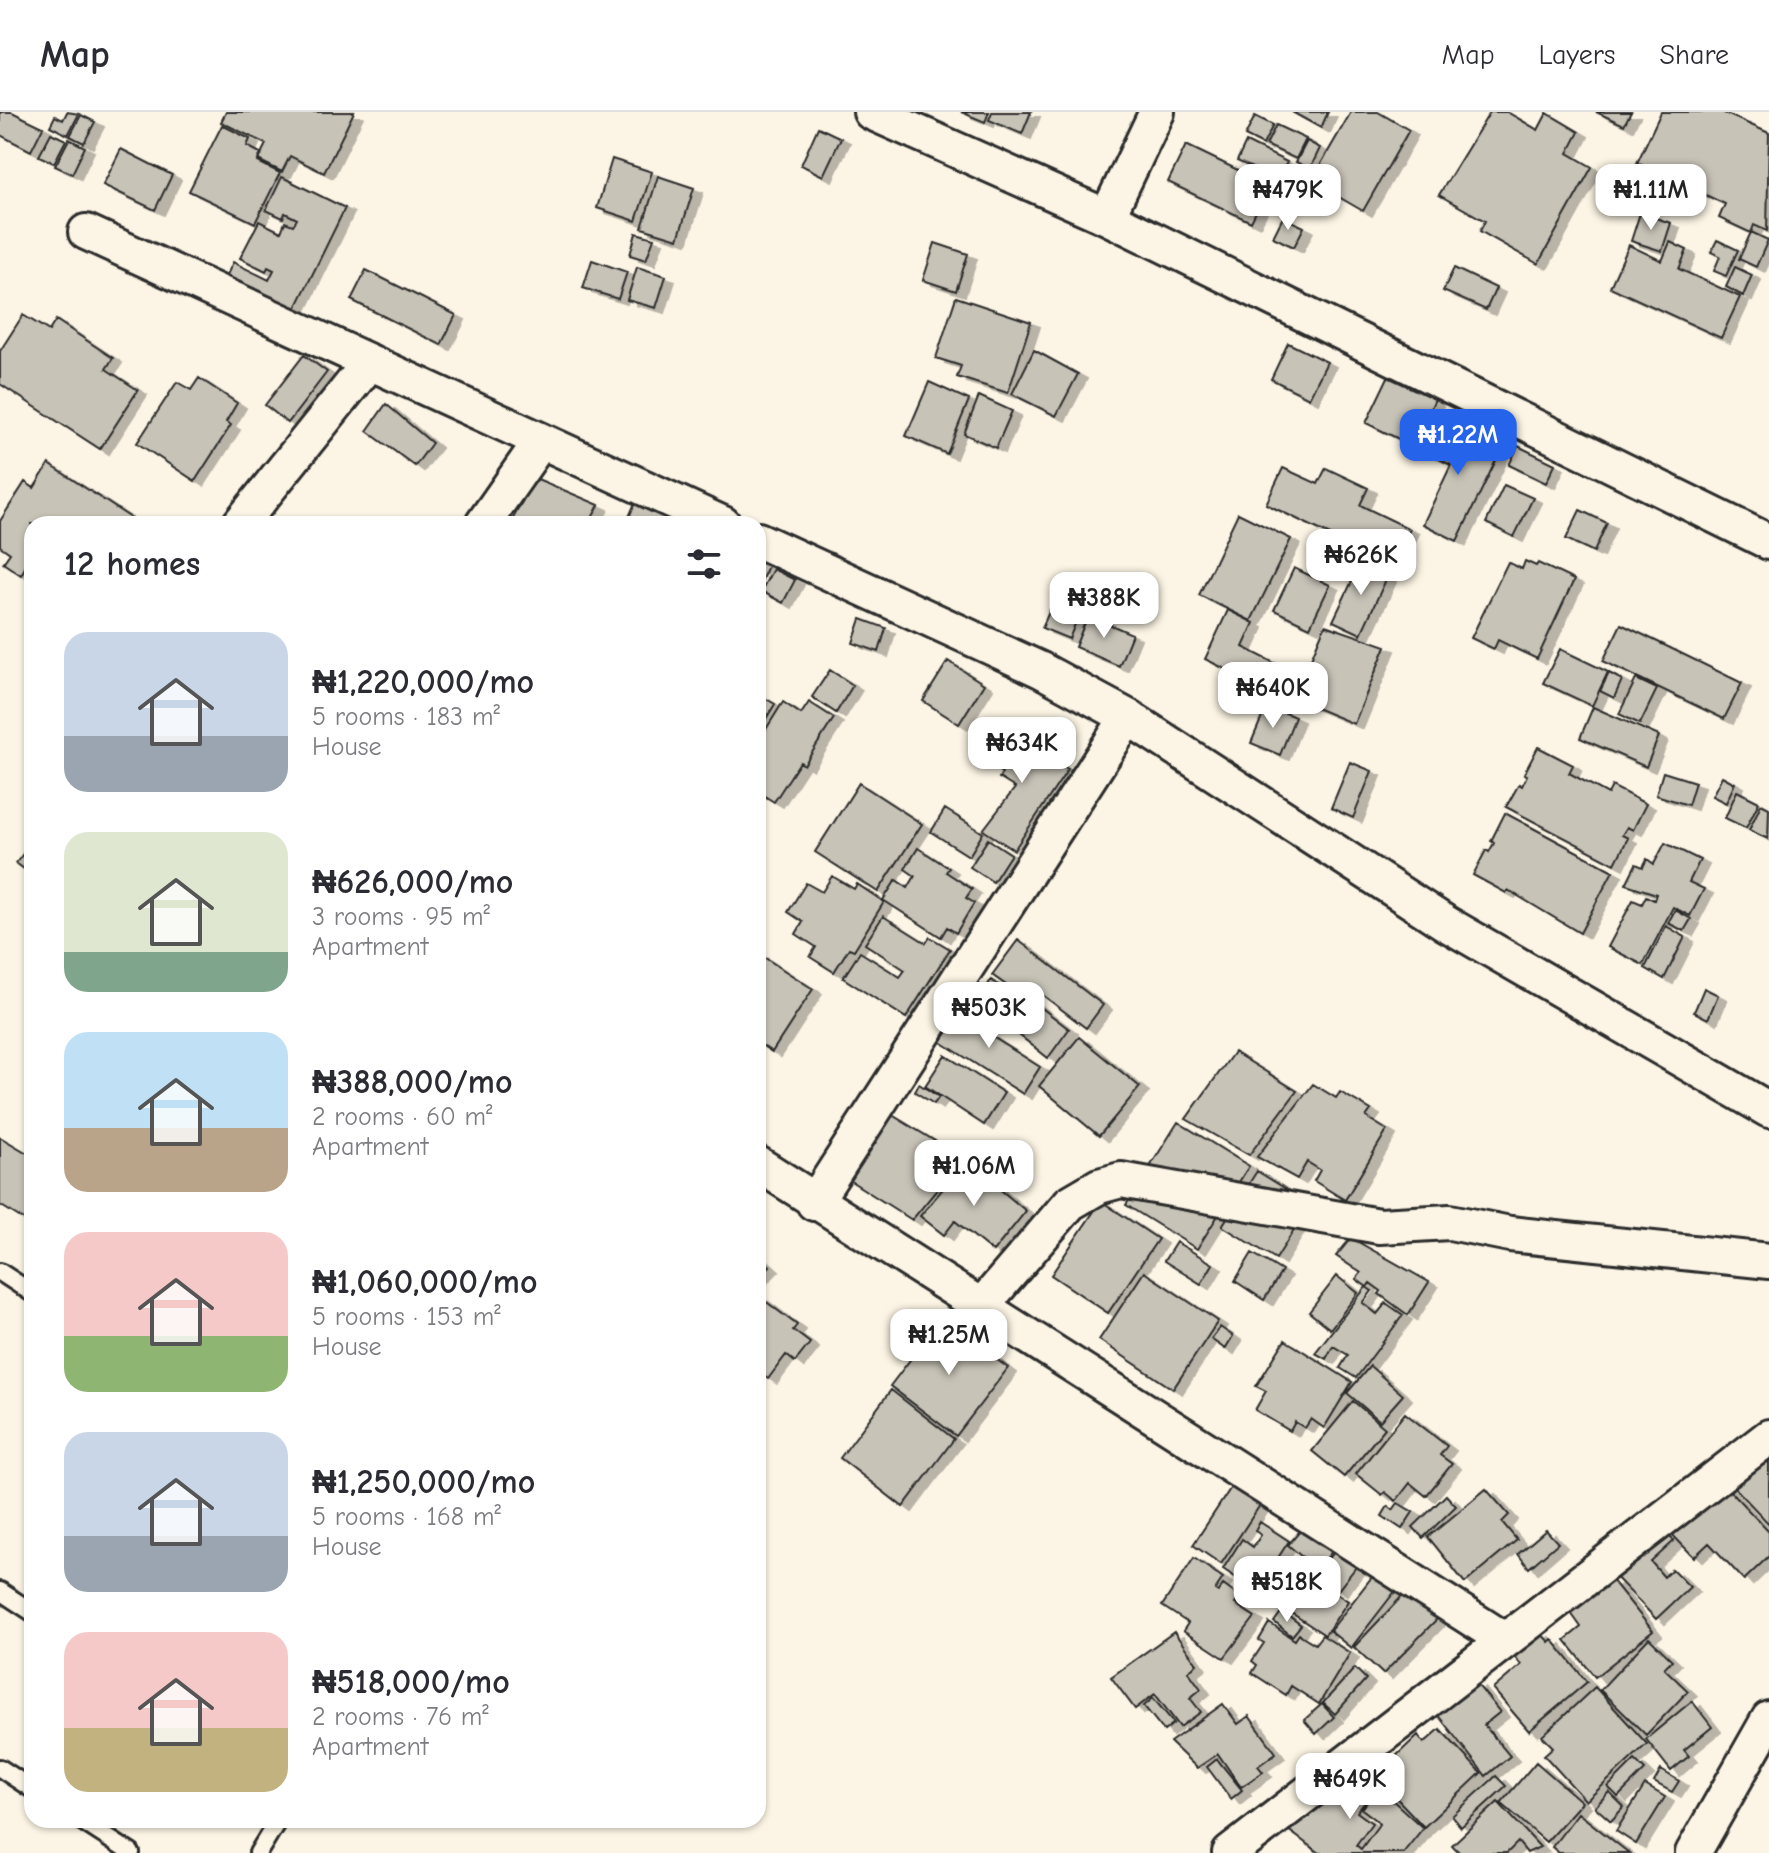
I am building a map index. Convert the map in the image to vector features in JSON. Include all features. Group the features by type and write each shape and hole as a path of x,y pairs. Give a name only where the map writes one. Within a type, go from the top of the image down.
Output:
{"street":[{"path":"871,112 1107,217 1769,542"},
{"path":"1107,217 1157,112"},
{"path":"86,232 705,516"},
{"path":"246,516 370,362"},
{"path":"489,516 541,441"},
{"path":"766,544 1041,670 1128,717 1447,924 1769,1110"},
{"path":"814,1203 1128,717"},
{"path":"766,1170 814,1203 1505,1640"},
{"path":"980,1308 1070,1203 1099,1186 1121,1180 1379,1226 1450,1222 1510,1234 1769,1261"},
{"path":"1230,1853 1769,1437"},
{"path":"1693,1853 1769,1719"}],"lane":[{"path":"0,1272 24,1288"},
{"path":"0,1591 24,1607"},
{"path":"0,1768 24,1784"},
{"path":"92,1828 131,1853"},
{"path":"258,1853 273,1828"}],"building":[{"path":"0,112 12,112 43,127 31,151 0,135"},
{"path":"67,112 79,114 68,135 50,126 55,116 63,120"},
{"path":"226,112 354,112 324,173 290,156 282,172 258,160 266,144 221,122"},
{"path":"961,112 989,112 985,122"},
{"path":"992,112 1031,112 1022,134 989,120"},
{"path":"1292,112 1328,112 1321,128"},
{"path":"1351,112 1378,112 1409,130 1363,211 1311,181"},
{"path":"1490,112 1507,112 1538,130 1547,113 1579,132 1568,153 1592,167 1538,264 1480,231 1485,221 1439,195"},
{"path":"1596,112 1631,112 1624,125"},
{"path":"1661,112 1722,112 1769,133 1767,231 1754,225 1751,233 1719,218 1725,204 1637,163"},
{"path":"81,115 95,122 84,143 70,136"},
{"path":"1255,116 1273,125 1263,145 1245,136"},
{"path":"222,125 250,139 247,146 262,154 258,162 280,173 255,223 189,191"},
{"path":"1276,125 1306,139 1296,159 1266,145"},
{"path":"818,127 841,138 823,176 801,165"},
{"path":"51,133 66,140 54,163 39,156"},
{"path":"69,139 85,147 72,174 55,166"},
{"path":"1307,141 1320,148 1310,169 1296,162"},
{"path":"1246,142 1287,162 1278,180 1237,161"},
{"path":"1186,145 1269,185 1251,222 1168,182"},
{"path":"121,149 172,175 155,210 103,185"},
{"path":"612,159 652,172 636,221 597,208"},
{"path":"658,176 694,188 678,239 642,228"},
{"path":"282,177 345,208 294,312 226,277 233,262 269,280 274,270 268,267 266,271 240,258 259,221 281,232 285,222 293,225 297,219 285,213 283,218 266,210"},
{"path":"1643,177 1658,184 1646,209 1631,202"},
{"path":"1640,213 1671,223 1662,251 1631,241"},
{"path":"1283,217 1304,227 1294,247 1273,237"},
{"path":"1751,232 1768,240 1756,267 1739,259"},
{"path":"636,233 654,238 646,260 630,255"},
{"path":"1717,240 1738,250 1726,276 1714,271 1720,256 1711,252"},
{"path":"1670,242 1687,250 1679,269 1740,297 1721,338 1610,287 1629,245 1662,261"},
{"path":"935,243 968,254 956,291 923,280"},
{"path":"592,260 627,272 618,299 583,288"},
{"path":"637,267 666,276 656,308 627,300"},
{"path":"1735,267 1752,275 1743,296 1726,287"},
{"path":"1454,268 1496,288 1486,310 1443,291"},
{"path":"366,270 456,315 441,345 351,300"},
{"path":"956,297 1031,322 1008,393 957,377 961,366 936,358"},
{"path":"23,315 49,331 56,320 113,358 106,369 138,390 100,449 0,384 0,351"},
{"path":"1288,343 1327,362 1309,398 1271,379"},
{"path":"1034,350 1078,374 1056,416 1012,394"},
{"path":"304,355 327,372 288,423 265,405"},
{"path":"1388,377 1435,399 1413,446 1366,423"},
{"path":"199,378 237,403 226,422 231,425 195,481 137,443 177,382 191,390"},
{"path":"929,382 969,400 947,454 906,436"},
{"path":"979,396 1012,411 996,448 964,434"},
{"path":"386,404 432,443 415,466 367,431"},
{"path":"1439,420 1501,450 1457,541 1423,524 1451,465 1423,451"},
{"path":"1518,446 1555,464 1546,483 1509,465"},
{"path":"49,464 128,516 24,516 24,570 21,575 3,563 10,553 0,546 0,521 25,482 34,488"},
{"path":"1283,468 1318,484 1326,468 1368,488 1360,505 1410,529 1392,565 1266,504"},
{"path":"535,478 599,505 593,516 514,516"},
{"path":"1504,485 1533,498 1514,537 1486,523"},
{"path":"635,503 664,516 629,516"},
{"path":"1580,510 1607,523 1594,552 1566,539"},
{"path":"1238,513 1291,539 1251,621 1199,595"},
{"path":"1362,560 1389,573 1361,634 1333,621"},
{"path":"1525,561 1536,566 1538,563 1574,580 1537,659 1498,640 1494,649 1471,638 1508,562 1522,569"},
{"path":"1294,568 1330,585 1310,627 1274,610"},
{"path":"773,569 795,580 783,603 766,594 766,582"},
{"path":"1054,600 1080,612 1069,639 1042,628"},
{"path":"1228,610 1254,623 1243,647 1284,668 1272,692 1205,659"},
{"path":"1088,615 1132,634 1119,666 1075,647"},
{"path":"861,619 886,628 879,652 853,643"},
{"path":"1621,624 1742,683 1724,719 1603,661"},
{"path":"1325,625 1386,646 1354,724 1294,699"},
{"path":"1560,649 1608,672 1592,706 1543,683"},
{"path":"948,661 984,684 959,724 923,701"},
{"path":"830,670 853,685 836,713 812,697"},
{"path":"1609,673 1622,680 1614,698 1600,691"},
{"path":"1636,679 1657,689 1640,724 1619,714"},
{"path":"766,699 775,704 766,719"},
{"path":"783,702 801,714 809,702 834,718 804,765 800,762 774,802 766,797 766,729"},
{"path":"1267,705 1295,717 1280,755 1251,743"},
{"path":"1593,707 1659,736 1646,767 1580,738"},
{"path":"997,732 1020,746 1029,732 1056,750 1051,759 1068,769 1014,850 983,830 1015,788 999,778 1002,773 990,765 994,759 984,753"},
{"path":"1538,747 1573,765 1569,773 1608,794 1612,786 1646,804 1633,830 1627,827 1622,835 1628,838 1615,864 1506,807 1519,784 1522,786 1527,775 1524,774"},
{"path":"1350,762 1372,771 1353,818 1331,808"},
{"path":"1663,772 1695,782 1688,805 1656,795"},
{"path":"1722,776 1735,783 1726,803 1712,796"},
{"path":"859,783 922,824 878,892 815,852"},
{"path":"1737,791 1759,802 1746,828 1725,818"},
{"path":"1761,804 1769,808 1768,839 1749,830"},
{"path":"945,809 983,833 969,856 931,832"},
{"path":"1505,813 1613,871 1580,933 1508,890 1506,893 1473,875 1486,850 1489,852 1494,843 1491,841"},
{"path":"988,839 1011,854 993,882 970,867"},
{"path":"1665,843 1700,860 1689,882 1704,889 1690,916 1673,907 1643,965 1608,947 1633,900 1642,904 1646,896 1654,900 1656,894 1626,884 1636,864 1643,867 1647,859 1654,864"},
{"path":"918,848 949,868 946,872 972,889 966,898 974,903 956,933 947,927 941,937 883,900 896,880 908,888 915,876 905,869"},
{"path":"24,852 24,869 16,863"},
{"path":"832,876 854,889 857,884 884,902 854,950 849,948 834,972 810,957 816,947 796,934 803,922 788,912 806,883 822,892"},
{"path":"1675,910 1691,919 1684,931 1668,923"},
{"path":"883,916 926,943 930,937 950,949 906,1018 843,978 860,952 900,977 905,970 865,944"},
{"path":"1666,926 1685,937 1664,979 1645,968"},
{"path":"1018,940 1103,1005 1086,1028 1028,984 1020,995 992,975"},
{"path":"766,959 813,989 772,1052 766,1048"},
{"path":"991,980 1018,998 1001,1024 974,1007"},
{"path":"1704,988 1718,995 1708,1019 1694,1012"},
{"path":"1025,995 1069,1029 1048,1058 1004,1023"},
{"path":"966,1004 992,1021 985,1032 1040,1067 1023,1094 941,1042"},
{"path":"1079,1037 1140,1087 1099,1136 1039,1086"},
{"path":"1234,1052 1297,1091 1249,1155 1186,1119"},
{"path":"945,1055 1004,1093 984,1125 925,1086"},
{"path":"919,1084 939,1097 934,1104 915,1092"},
{"path":"1313,1084 1336,1098 1340,1092 1371,1110 1366,1117 1387,1130 1345,1200 1314,1181 1320,1170 1307,1162 1297,1179 1257,1157"},
{"path":"887,1112 963,1158 912,1220 846,1178"},
{"path":"1178,1122 1249,1166 1197,1249 1126,1205"},
{"path":"0,1137 24,1151 24,1220 0,1205"},
{"path":"966,1161 1026,1211 993,1252 955,1221 944,1235 920,1216"},
{"path":"1257,1171 1310,1204 1276,1259 1222,1226"},
{"path":"1101,1201 1158,1239 1108,1313 1051,1275"},
{"path":"1351,1238 1429,1282 1408,1315 1379,1294 1381,1291 1370,1283 1367,1287 1356,1279 1361,1273 1336,1256"},
{"path":"1176,1242 1213,1264 1201,1284 1164,1261"},
{"path":"1252,1253 1282,1271 1264,1300 1235,1281"},
{"path":"1144,1272 1218,1321 1173,1389 1099,1340"},
{"path":"1337,1276 1358,1293 1330,1329 1309,1312"},
{"path":"1366,1287 1372,1291 1363,1303 1377,1314 1386,1303 1403,1315 1356,1378 1340,1368 1348,1355 1333,1346 1326,1359 1315,1353"},
{"path":"766,1302 797,1325 793,1330 810,1343 795,1362 786,1355 768,1379"},
{"path":"942,1318 1008,1368 956,1436 890,1386"},
{"path":"1220,1327 1233,1336 1225,1349 1211,1339"},
{"path":"1285,1340 1352,1382 1324,1428 1311,1419 1305,1428 1295,1422 1290,1431 1255,1410 1266,1391 1256,1386"},
{"path":"1370,1366 1403,1395 1380,1421 1347,1393"},
{"path":"891,1390 954,1439 903,1507 840,1458"},
{"path":"1353,1401 1385,1428 1344,1477 1312,1451"},
{"path":"1405,1413 1447,1446 1440,1455 1452,1464 1426,1496 1410,1483 1396,1501 1385,1492 1382,1495 1356,1474"},
{"path":"1769,1427 1769,1524 1721,1473"},
{"path":"1714,1474 1769,1532 1769,1556 1744,1580 1709,1543 1694,1557 1662,1524"},
{"path":"1234,1483 1262,1502 1221,1564 1193,1545"},
{"path":"1486,1489 1509,1515 1502,1522 1517,1540 1465,1583 1428,1537"},
{"path":"1446,1495 1456,1506 1423,1538 1413,1527"},
{"path":"1398,1503 1413,1512 1402,1529 1382,1516 1388,1506 1393,1510"},
{"path":"1313,1516 1341,1540 1317,1570 1288,1545"},
{"path":"1260,1522 1289,1541 1256,1591 1223,1569 1242,1539 1253,1547 1261,1535 1255,1531"},
{"path":"1660,1527 1674,1541 1651,1562 1664,1577 1672,1569 1690,1587 1656,1619 1612,1573"},
{"path":"1546,1530 1558,1543 1529,1568 1518,1554"},
{"path":"1335,1551 1356,1567 1338,1590 1317,1574"},
{"path":"1194,1558 1223,1578 1215,1590 1218,1592 1223,1585 1240,1597 1235,1604 1255,1617 1224,1658 1183,1631 1188,1623 1162,1606"},
{"path":"1284,1558 1293,1565 1284,1579 1319,1602 1328,1588 1348,1601 1325,1635 1261,1593"},
{"path":"1375,1573 1396,1590 1351,1648 1330,1631"},
{"path":"1612,1580 1653,1631 1595,1677 1565,1640 1581,1627 1571,1613"},
{"path":"1408,1590 1437,1619 1383,1674 1354,1647"},
{"path":"1282,1611 1301,1625 1292,1636 1274,1622"},
{"path":"1269,1623 1295,1640 1299,1634 1315,1644 1322,1635 1350,1653 1319,1704 1291,1686 1286,1695 1252,1673 1257,1665 1252,1661 1264,1643 1259,1640"},
{"path":"1174,1632 1197,1664 1188,1671 1201,1689 1190,1698 1201,1712 1180,1727 1155,1694 1135,1709 1111,1677"},
{"path":"1540,1632 1549,1642 1552,1639 1587,1682 1529,1731 1493,1689 1521,1665 1513,1655"},
{"path":"1649,1638 1672,1660 1664,1668 1688,1691 1646,1735 1600,1690"},
{"path":"1355,1668 1366,1679 1335,1714 1323,1703"},
{"path":"1476,1683 1500,1712 1484,1725 1510,1756 1486,1776 1437,1714"},
{"path":"1595,1687 1647,1744 1586,1801 1544,1755 1553,1747 1542,1736"},
{"path":"1153,1698 1174,1723 1164,1731 1144,1706"},
{"path":"1692,1701 1712,1727 1684,1750 1689,1756 1671,1771 1646,1739"},
{"path":"1223,1704 1238,1724 1249,1716 1276,1753 1258,1766 1263,1772 1241,1787 1218,1754 1197,1768 1170,1742"},
{"path":"1322,1704 1334,1717 1316,1734 1304,1720"},
{"path":"1440,1729 1481,1773 1424,1827 1382,1783 1400,1766 1393,1759 1418,1735 1424,1743"},
{"path":"1217,1759 1242,1790 1231,1799 1207,1767"},
{"path":"1635,1760 1645,1770 1618,1797 1608,1787"},
{"path":"1536,1762 1582,1802 1546,1842 1501,1803"},
{"path":"1661,1770 1679,1781 1672,1792 1654,1782"},
{"path":"1324,1771 1365,1802 1357,1812 1372,1823 1356,1845 1361,1849 1380,1823 1362,1809 1378,1787 1423,1828 1403,1853 1319,1853 1283,1826"},
{"path":"1496,1776 1506,1786 1461,1827 1452,1816"},
{"path":"1645,1785 1665,1797 1636,1844 1616,1831"},
{"path":"1609,1792 1624,1807 1611,1821 1595,1807"},
{"path":"1498,1802 1540,1847 1527,1853 1518,1842 1507,1853 1460,1853 1452,1845"},
{"path":"1578,1813 1629,1853 1559,1853 1552,1847"}]}
